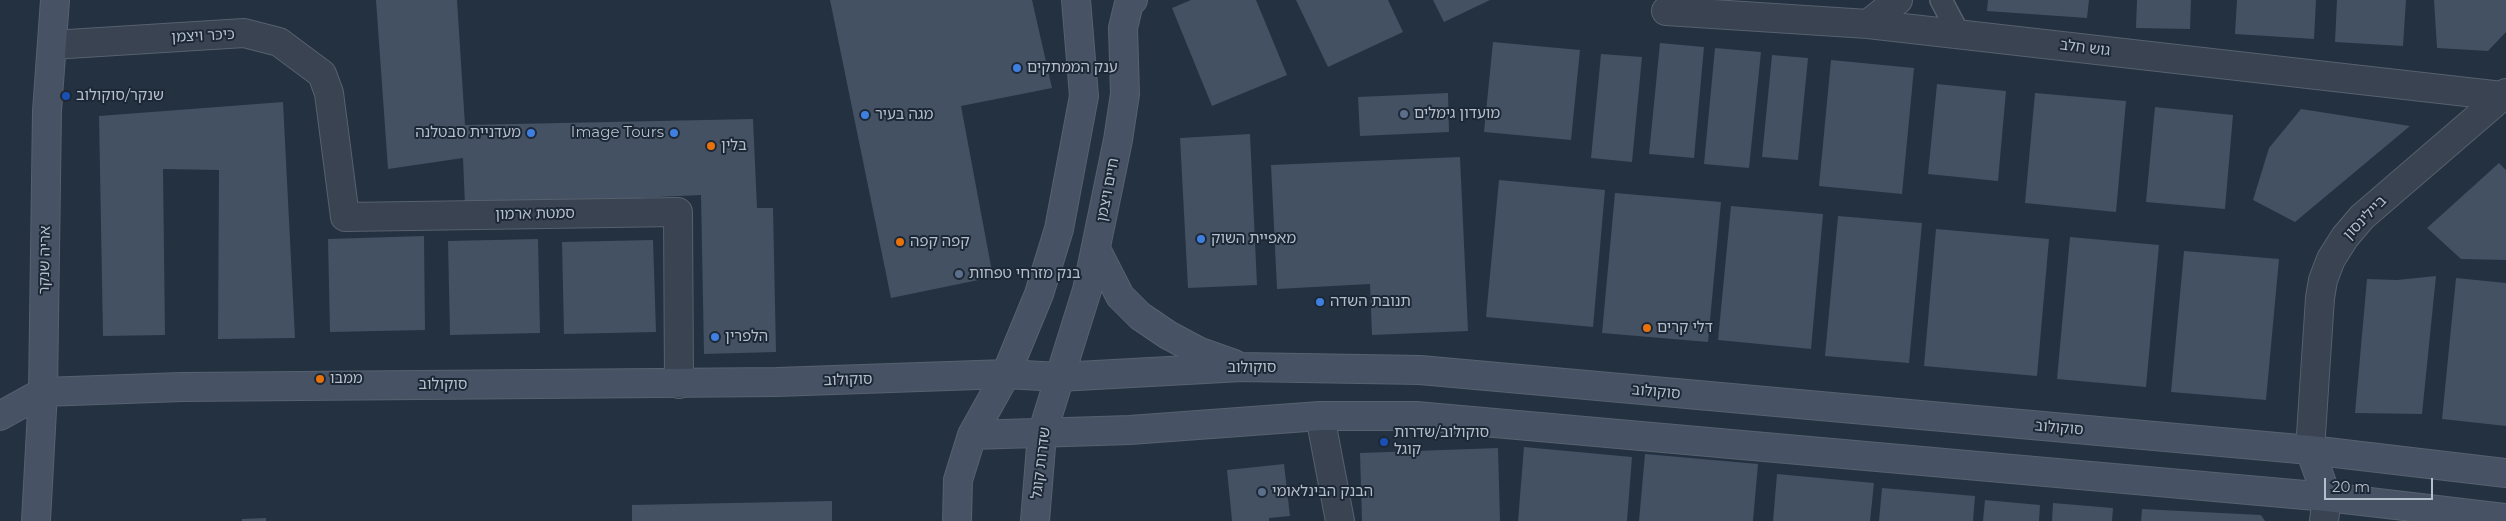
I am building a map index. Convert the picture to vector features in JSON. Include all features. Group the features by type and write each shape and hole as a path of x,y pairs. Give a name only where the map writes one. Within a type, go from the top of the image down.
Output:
{"street":[{"name":"אריה שנקר","path":"36,521 43,392 47,111 55,0"},
{"path":"957,521 958,480 972,435 1006,374 1039,294 1056,238 1084,96 1076,0"},
{"name":"חיים ויצמן","path":"1059,377 1088,290 1097,251 1125,94 1123,28 1129,3 1133,0"},
{"path":"1868,24 1898,0"},
{"name":"גוש חלב","path":"1666,11 1868,24 2504,95"},
{"name":"כיכר ויצמן","path":"52,45 244,33 279,42 322,74 329,93"},
{"name":"סמטת ארמון","path":"329,93 344,217 678,212 679,384"},
{"name":"ביילינסון","path":"2310,450 2320,298 2323,280 2331,259 2345,236 2362,217 2504,95"},
{"path":"1097,251 1120,296 1140,316 1168,335 1200,352 1242,367"},
{"name":"סוקולוב","path":"0,416 43,392 182,387 679,384 1006,374 1059,377 1242,367 1420,370 2310,450 2506,473"},
{"name":"שדרות קוגל","path":"1034,521 1042,434 1059,377"},
{"path":"972,435 1042,434 1320,416 1416,416 2325,509 2506,518"},
{"path":"1320,416 1340,521"},
{"path":"2310,450 2325,509"}],"lane":[{"path":"1941,0 1959,34"}],"building":[{"path":"376,0 457,0 465,125 753,119 757,208 773,208 776,352 704,354 701,195 465,206 463,158 388,169"},
{"path":"830,0 1032,0 1052,88 961,106 993,277 891,298"},
{"path":"1191,0 1256,0 1287,75 1212,106 1172,8"},
{"path":"1296,0 1388,0 1403,32 1328,67"},
{"path":"1433,0 1490,0 1444,22"},
{"path":"1988,0 2089,0 2087,18 1987,11"},
{"path":"2137,0 2191,0 2190,29 2136,28"},
{"path":"2237,0 2316,0 2314,39 2235,34"},
{"path":"2337,0 2406,0 2403,46 2335,42"},
{"path":"2434,0 2506,0 2506,32 2488,51 2437,48"},
{"path":"1493,42 1580,50 1571,140 1484,132"},
{"path":"1660,43 1704,47 1694,158 1649,154"},
{"path":"1715,48 1761,52 1749,168 1704,164"},
{"path":"1601,54 1642,57 1632,162 1591,158"},
{"path":"1772,55 1808,58 1798,160 1762,157"},
{"path":"1831,60 1914,68 1902,194 1819,186"},
{"path":"1937,84 2006,91 1998,181 1928,174"},
{"name":"מועדון גימלים","path":"1448,93 1449,132 1360,136 1358,97"},
{"path":"2035,93 2126,101 2116,212 2025,203"},
{"path":"283,102 295,338 218,339 219,170 163,169 165,335 103,336 99,116"},
{"path":"2155,107 2233,115 2225,209 2146,202"},
{"path":"2301,109 2410,126 2295,222 2253,200 2269,148"},
{"path":"1250,134 1257,285 1188,288 1180,138"},
{"path":"1460,157 1468,331 1372,335 1370,284 1277,289 1271,165"},
{"path":"2499,163 2506,170 2506,260 2461,259 2427,228"},
{"path":"1499,180 1605,190 1593,327 1486,317"},
{"path":"1615,193 1721,202 1708,342 1602,333"},
{"path":"1731,206 1823,214 1811,349 1718,340"},
{"path":"1838,216 1922,223 1909,363 1825,356"},
{"path":"1936,229 2049,239 2037,376 1924,366"},
{"path":"424,236 425,330 330,332 328,239"},
{"path":"2070,237 2159,245 2146,387 2057,379"},
{"path":"538,239 540,333 450,335 448,241"},
{"path":"653,240 656,332 564,334 562,242"},
{"path":"2184,251 2279,259 2266,400 2171,392"},
{"path":"2436,276 2422,414 2355,413 2367,279 2397,280"},
{"path":"2456,278 2506,283 2506,426 2442,419"},
{"path":"1524,447 1632,457 1627,521 1518,521"},
{"path":"1498,448 1500,521 1362,521 1360,453"},
{"path":"1645,454 1758,464 1753,521 1639,521"},
{"path":"1284,464 1290,516 1269,518 1269,521 1232,521 1227,470"},
{"path":"1777,474 1874,483 1870,521 1773,521"},
{"path":"1882,488 1975,496 1973,521 1879,521"},
{"path":"1985,500 2040,505 2039,521 1983,521"},
{"path":"832,501 832,521 632,521 632,505"},
{"path":"2053,503 2113,508 2112,521 2052,521"},
{"path":"2142,509 2261,515 2265,521 2141,521"},
{"path":"266,518 266,521 242,521 242,519"}],"place":[{"name":"ענק הממתקים","path":"1017,68"},
{"name":"שנקר/סוקולוב","path":"66,96"},
{"name":"מועדון גימלים","path":"1404,114"},
{"name":"מגה בעיר","path":"865,115"},
{"name":"מעדניית סבטלנה","path":"531,133"},
{"name":"Image Tours","path":"674,133"},
{"name":"בלין","path":"711,146"},
{"name":"מאפיית השוק","path":"1201,239"},
{"name":"קפה קפה","path":"900,242"},
{"name":"בנק מזרחי טפחות","path":"959,274"},
{"name":"תנובת השדה","path":"1320,302"},
{"name":"דלי קרים","path":"1647,328"},
{"name":"הלפרין","path":"715,337"},
{"name":"ממבו","path":"320,379"},
{"name":"סוקולוב/שדרות קוגל","path":"1384,442"},
{"name":"הבנק הבינלאומי","path":"1262,492"}]}
